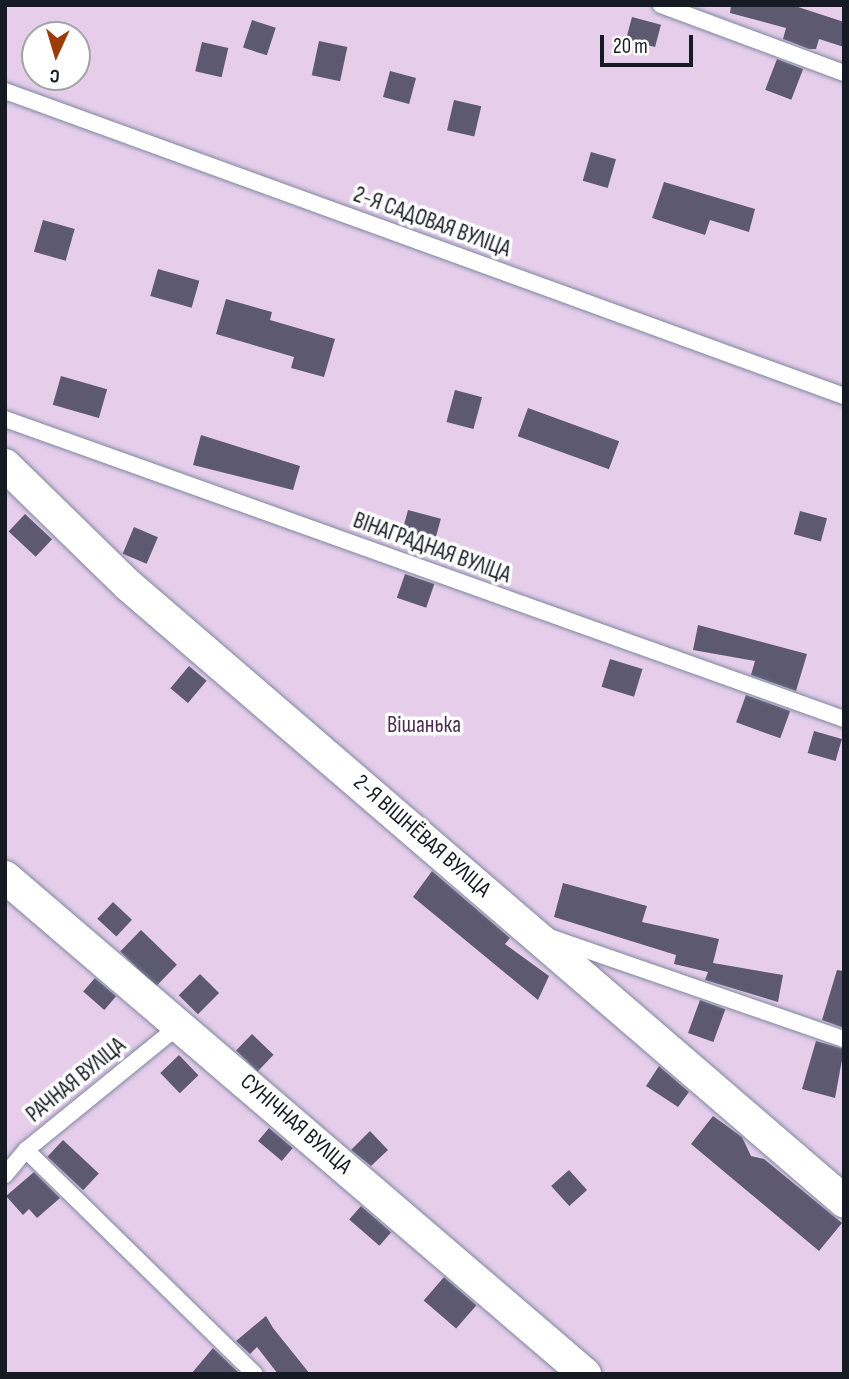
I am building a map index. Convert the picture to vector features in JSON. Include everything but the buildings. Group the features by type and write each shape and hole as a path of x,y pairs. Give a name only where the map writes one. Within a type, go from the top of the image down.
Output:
{"street":[{"name":"2-Я ВІШНЁВАЯ ВУЛІЦА","path":"5,465 128,585 844,1201"},
{"name":"СУНІЧНАЯ ВУЛІЦА","path":"5,877 585,1374"}],"lane":[{"path":"661,5 844,73"},
{"name":"2-Я САДОВАЯ ВУЛІЦА","path":"5,91 844,396"},
{"name":"ВІНАГРАДНАЯ ВУЛІЦА","path":"5,419 844,719"},
{"path":"534,932 844,1039"},
{"name":"РАЧНАЯ ВУЛІЦА","path":"5,1175 26,1150 180,1025"},
{"path":"26,1150 255,1374"}],"green space":[{"name":"Вішанька","path":"5,5 844,5 844,1374 5,1374"}]}
